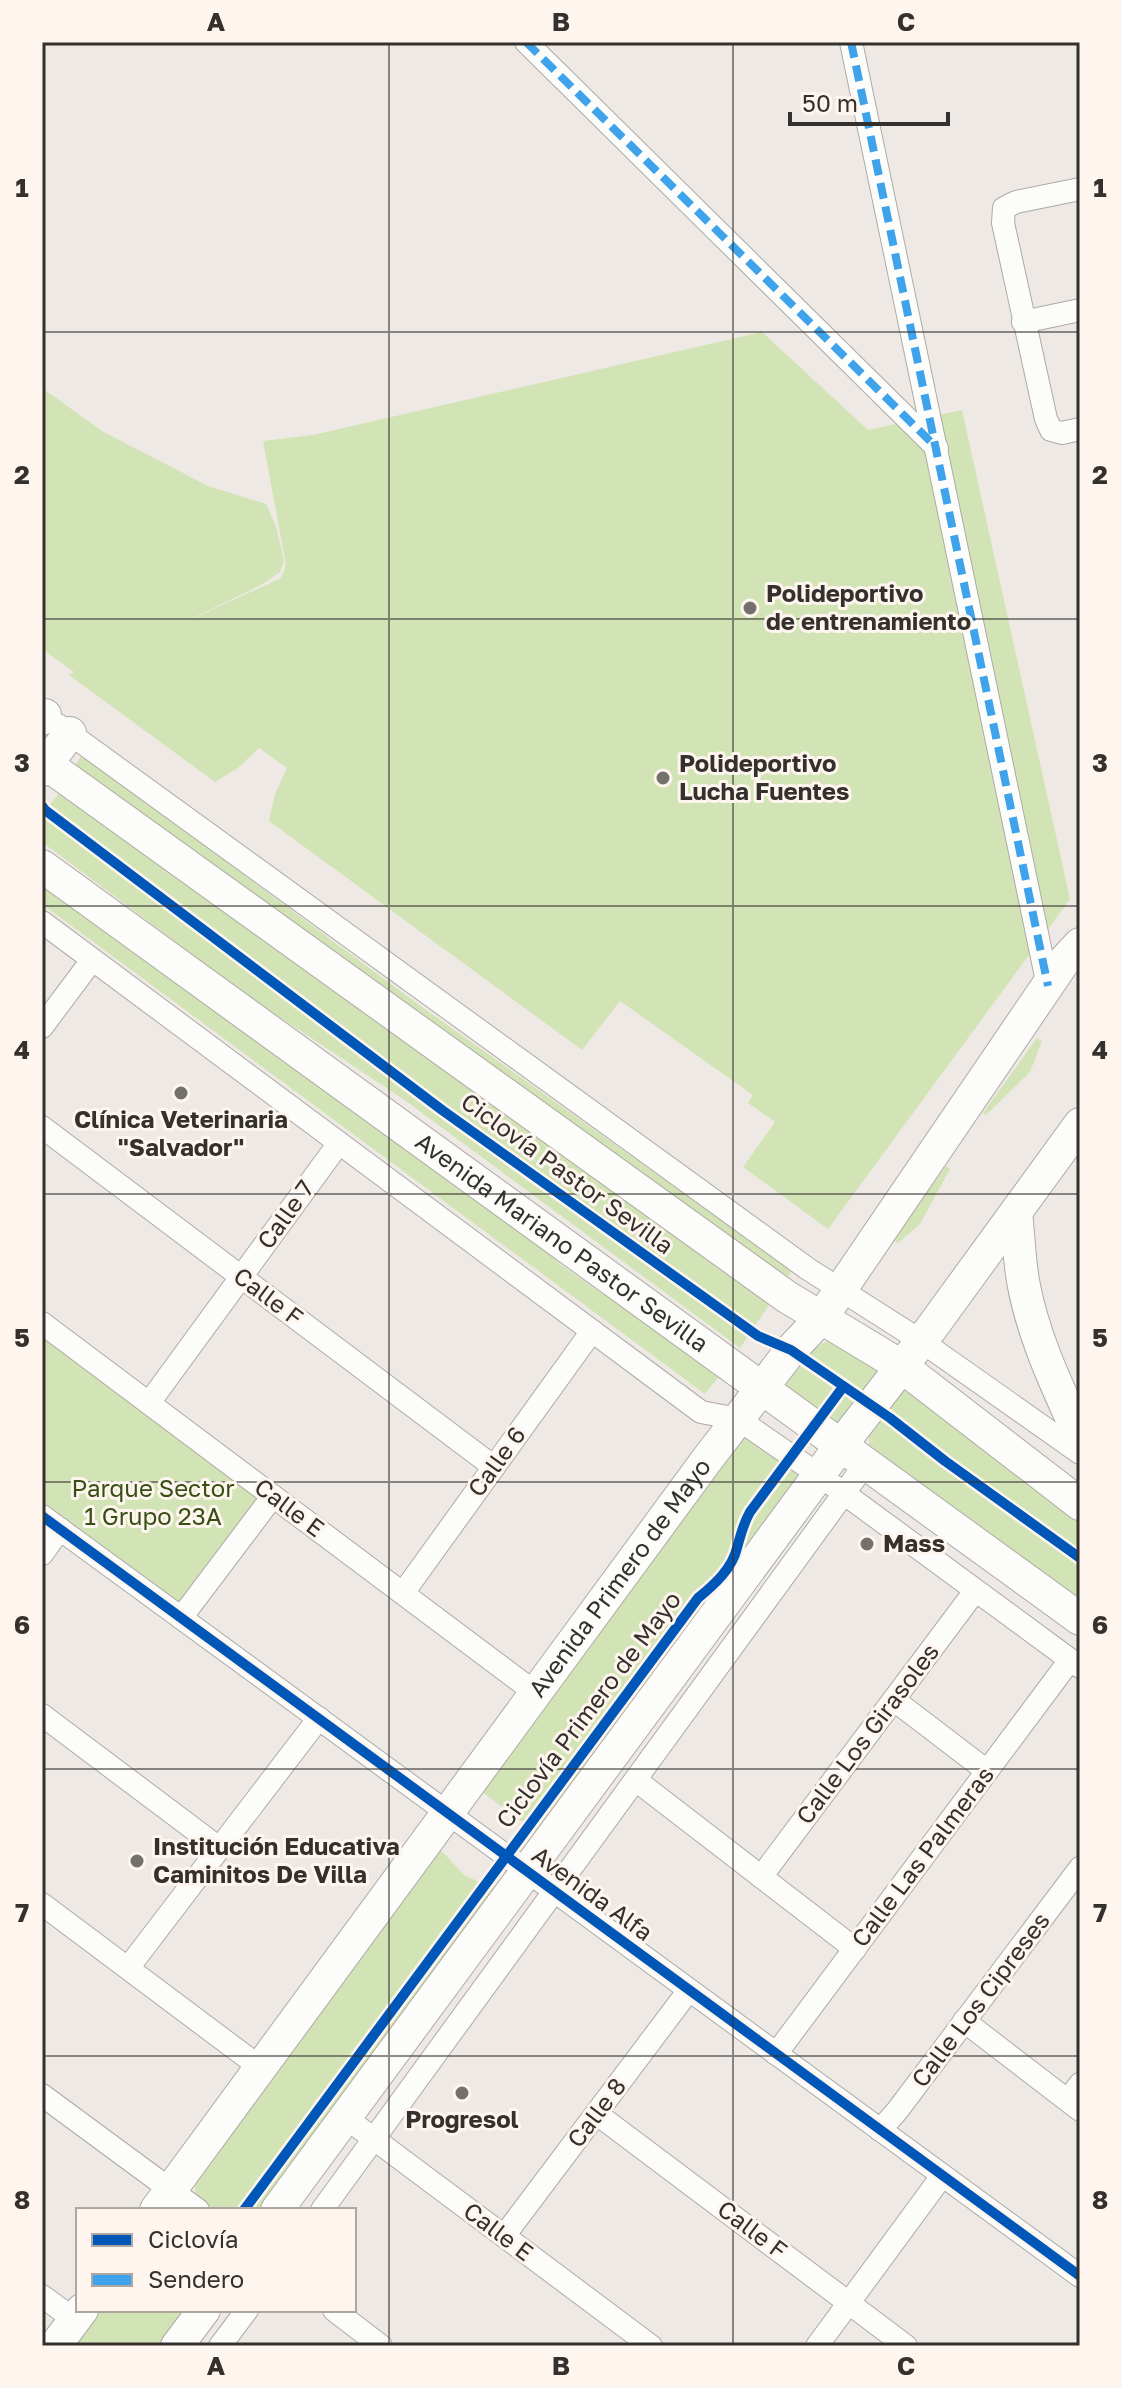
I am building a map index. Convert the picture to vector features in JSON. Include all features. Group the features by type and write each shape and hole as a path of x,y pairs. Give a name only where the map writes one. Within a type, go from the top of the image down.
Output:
{"main road":[{"path":"50,720 44,765 787,1297 901,1366 1080,1504"},
{"name":"Avenida Mariano Pastor Sevilla","path":"42,866 1080,1619"},
{"name":"Avenida Primero de Mayo","path":"163,2200 738,1419 791,1350 822,1317 1048,986 1080,944"},
{"path":"278,2208 527,1871 831,1484 853,1454 901,1366 1080,1124"},
{"path":"1016,1213 1024,1286 1031,1314 1053,1377 1080,1437"},
{"path":"177,2346 202,2312"},
{"path":"55,2346 78,2315"}],"street":[{"path":"526,42 937,448"},
{"path":"851,42 1048,986"},
{"path":"1080,189 1016,202 1004,208 1003,223 1023,322 1051,430 1062,433 1080,429"},
{"path":"1023,322 1080,310"},
{"path":"50,720 808,1269 921,1341 1080,1453"},
{"path":"42,922 701,1412 738,1419 1075,1664"},
{"path":"42,1027 92,960"},
{"name":"Calle F","path":"42,1127 494,1467"},
{"name":"Calle 7","path":"149,1403 339,1143"},
{"name":"Calle E","path":"42,1323 537,1694"},
{"name":"Calle 6","path":"403,1593 592,1331"},
{"path":"323,2208 637,1781 831,1484"},
{"path":"181,1618 273,1496"},
{"path":"42,1554 51,1522"},
{"name":"Avenida Alfa","path":"51,1522 1080,2276"},
{"name":"Calle Los Girasoles","path":"761,1877 975,1591"},
{"name":"Calle Las Palmeras","path":"776,2054 987,1771 1075,1664"},
{"path":"894,1700 987,1771"},
{"path":"42,1715 219,1848"},
{"path":"128,1968 319,1718"},
{"path":"637,1781 855,1949"},
{"name":"Calle Los Cipreses","path":"880,2130 1080,1868"},
{"path":"42,1904 261,2068"},
{"name":"Calle 8","path":"504,2236 689,1990"},
{"path":"964,2021 1076,2098"},
{"path":"42,2095 163,2200 191,2208"},
{"name":"Calle F","path":"597,2114 906,2346"},
{"name":"Calle E","path":"346,2118 504,2236 620,2337 651,2346"},
{"path":"817,2346 942,2176"},
{"path":"42,2296 78,2315"},
{"path":"220,2346 246,2312"},
{"path":"337,2312 381,2346"}],"green space":[{"name":"Polideportivo Lucha Fuentes","path":"762,332 868,430 962,410 1070,899 828,1229 743,1167 775,1122 748,1103 753,1095 620,1001 582,1050 269,821 275,794 287,768 259,748 238,768 215,782 69,675 74,672 42,649 42,388 102,431 208,486 266,504 276,526 284,561 280,572 263,584 172,628 281,578 286,565 263,441 313,435"},
{"path":"82,755 415,1002 792,1271 784,1281 74,767"},
{"path":"65,786 769,1305 740,1348 406,1101 248,996 42,842 42,814"},
{"path":"42,875 499,1206 561,1265 601,1293 666,1328 724,1370 705,1394 42,904"},
{"path":"1037,1038 1042,1041 1030,1072 986,1115 983,1113"},
{"path":"946,1166 950,1169 920,1224 898,1243 893,1240"},
{"name":"Parque Sector 1 Grupo 23A","path":"42,1336 261,1498 179,1607 42,1506"},
{"path":"829,1340 885,1373 844,1424 837,1423 785,1383 804,1354"},
{"path":"906,1388 1080,1511 1080,1599 869,1445 869,1437"},
{"path":"746,1436 805,1471 543,1837 481,1791"},
{"path":"437,1846 464,1875 499,1891 267,2208 210,2207 201,2202 196,2194 195,2182"},
{"path":"93,2312 192,2312 166,2346 68,2346"}],"marked path":[{"path":"526,42 936,447"},
{"path":"851,42 1048,986"}],"cycle path":[{"name":"Ciclovía Pastor Sevilla","path":"42,806 442,1110 758,1336 791,1350 890,1418 1080,1558"},
{"name":"Ciclovía Primero de Mayo","path":"245,2208 698,1598 727,1570 750,1512 843,1387"},
{"path":"42,1516 1080,2276"}],"place":[{"name":"Polideportivo de entrenamiento","path":"750,608"},
{"name":"Polideportivo Lucha Fuentes","path":"663,778"},
{"name":"Clínica Veterinaria \"Salvador\"","path":"181,1093"},
{"name":"Mass","path":"867,1544"},
{"name":"Institución Educativa Caminitos De Villa","path":"137,1861"},
{"name":"Progresol","path":"462,2093"}]}
